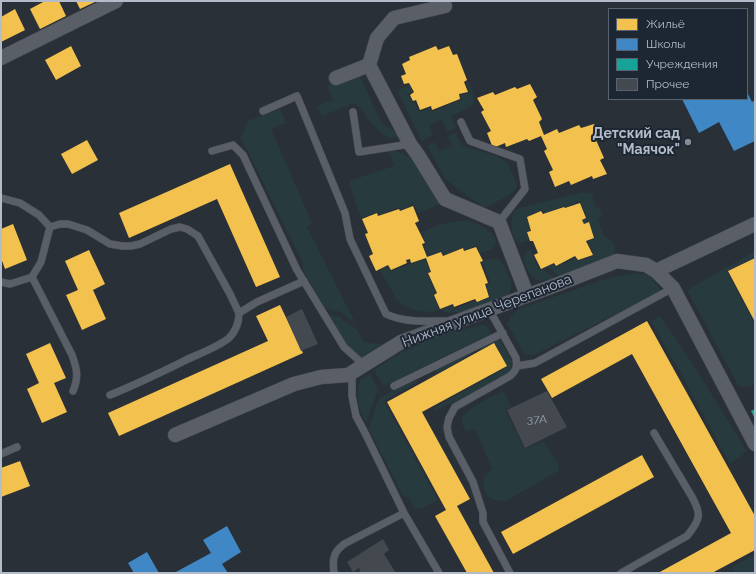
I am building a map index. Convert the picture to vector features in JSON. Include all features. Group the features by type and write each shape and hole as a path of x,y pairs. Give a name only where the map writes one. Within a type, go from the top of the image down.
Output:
{"street":[{"path":"1,58 116,1"},
{"path":"445,6 394,18 377,38 369,65 410,144 445,199 499,222 528,295"},
{"path":"336,78 369,65"},
{"path":"755,224 656,271 673,288 755,444"},
{"name":"Нижняя улица Черепанова","path":"175,434 294,384 321,377 348,375 401,342 617,261 646,265 656,271"}],"lane":[{"path":"263,111 297,96 345,213 350,239 386,314 405,321 457,322"},
{"path":"353,112 359,152 410,144"},
{"path":"461,122 470,141 520,159 525,189 499,222"},
{"path":"212,151 233,145 243,155 297,270 358,369 352,396 356,416 366,433 404,513 439,573"},
{"path":"1,198 20,203 39,215 50,227"},
{"path":"50,227 60,224 68,224 87,230 110,244 122,246 140,244 171,229 180,227 187,229 198,236 239,313 239,321 229,338 215,347 110,395"},
{"path":"1,282 10,284 32,277 40,262 50,227"},
{"path":"32,277 72,354 77,373 76,384 73,391"},
{"path":"239,313 257,302 304,281"},
{"path":"517,366 535,363 673,288"},
{"path":"489,309 516,358 517,366 515,372 455,407 449,418 447,427 449,437 473,482 483,513 482,522 510,573"},
{"path":"394,386 502,333"},
{"path":"621,573 687,536 699,517 698,507 654,433"},
{"path":"1,454 17,447"},
{"path":"334,573 333,568 336,552 344,544 404,513"}],"green space":[{"path":"358,73 382,123 397,133 397,137 391,138 385,136 354,103 322,116 317,106 333,100 327,86"},
{"path":"468,82 473,93 474,101 473,104 467,109 451,116 456,128 447,131 442,119 429,125 433,135 422,141 397,91 409,85 413,92 408,94 412,103 415,102 419,112 430,108 432,112 461,100 461,95 470,93 466,83"},
{"path":"280,109 286,123 271,129 312,223 307,227 356,324 341,312 325,308 303,271 302,261 241,138 248,121"},
{"path":"455,133 463,146 497,156 508,163 517,186 513,193 487,207 482,206 445,179 427,145 435,142 439,151 452,147 448,136"},
{"path":"388,149 417,160 441,202 439,204 419,213 413,204 401,210 399,207 379,215 377,212 362,218 349,181 394,166"},
{"path":"582,192 592,193 596,208 600,208 602,217 598,219 603,235 615,245 614,255 604,262 559,276 547,267 553,264 556,267 575,258 578,261 594,256 588,241 595,238 589,222 584,223 583,220 587,218 580,201 565,208 564,206 544,214 541,210 526,217 531,230 527,232 529,240 520,243 516,240 512,232 511,223 513,214 515,210 523,207"},
{"path":"457,221 471,221 486,229 495,238 495,246 490,250 480,253 477,245 465,250 463,247 444,255 442,251 428,256 424,245 427,244 421,232 439,225"},
{"path":"530,249 539,270 543,269 554,278 540,280 536,279 530,274 523,258"},
{"path":"755,251 755,257 727,271 755,325 755,384 752,386 742,387 738,385 688,292 689,289"},
{"path":"495,258 500,260 511,282 511,290 506,299 499,304 460,312 446,313 441,310 453,306 455,309 474,301 477,303 490,297 487,285 491,283 482,262"},
{"path":"425,259 430,271 427,274 436,293 433,294 439,310 431,312 417,311 403,305 397,300 380,270 388,266 391,271"},
{"path":"636,273 649,275 662,291 536,354 525,355 507,324 518,309 606,279"},
{"path":"328,315 338,316 358,331 363,342 382,344 384,347 368,357 361,357 350,349"},
{"path":"660,316 692,363 747,451 730,464 651,321"},
{"path":"482,325 487,326 492,334 384,386 374,370 400,353 439,335"},
{"path":"499,339 512,361 509,372 452,404 448,404 435,411 434,408 507,367 494,343 480,350 479,347"},
{"path":"470,351 472,354 436,374 434,370"},
{"path":"370,373 378,390 366,423 359,407 358,392 360,380"},
{"path":"415,378 418,382 384,401 438,500 420,509 414,508 409,497 403,496 369,429 380,398"},
{"path":"503,391 511,407 505,410 525,449 543,441 559,465 558,471 508,500 501,501 494,500 488,496 484,489 484,476 492,469 475,429 466,431 462,419 464,415 473,407"},
{"path":"755,554 755,573 735,573 732,567"}],"building: Жильё":[{"path":"45,1 59,1 66,16 40,29 30,9"},
{"path":"76,1 97,1 80,9"},
{"path":"15,9 25,30 1,42 1,17"},
{"path":"71,46 81,66 56,80 45,60"},
{"path":"436,46 438,50 449,46 453,55 457,54 467,80 464,82 468,92 459,94 460,99 432,110 431,106 420,110 416,100 413,101 410,95 414,92 409,83 404,84 401,76 406,74 402,64 410,60 409,57"},
{"path":"530,84 537,97 533,100 542,119 539,122 544,135 557,129 559,133 579,125 581,128 594,124 600,138 596,140 604,158 600,160 607,174 593,179 592,176 571,185 569,181 555,187 549,172 553,170 544,151 547,149 541,136 529,141 527,139 506,147 505,143 493,148 487,133 491,131 481,112 484,110 477,98 493,92 495,95 515,87 517,89"},
{"path":"87,140 98,160 72,174 61,154"},
{"path":"230,164 280,277 256,287 217,199 129,238 119,213"},
{"path":"580,203 586,218 582,220 584,224 589,222 594,238 586,241 593,255 578,260 575,256 556,266 554,263 541,269 534,255 538,253 533,241 530,241 527,232 531,231 527,217 541,211 543,214"},
{"path":"413,206 419,221 415,223 425,243 422,244 427,257 441,252 443,256 463,248 464,251 476,247 483,261 480,262 488,283 485,284 489,297 477,302 475,299 454,307 453,304 440,309 434,295 437,293 428,273 431,272 426,258 411,263 410,259 406,260 407,263 391,270 388,265 376,271 369,256 373,254 365,234 368,233 362,219 377,213 378,216 399,209 400,211"},
{"path":"13,224 27,260 5,269 1,258 1,229"},
{"path":"89,250 105,284 93,290 106,319 82,330 66,295 78,290 65,261"},
{"path":"755,258 755,322 728,271"},
{"path":"280,305 303,353 119,436 108,413 268,341 256,316"},
{"path":"647,321 755,516 755,550 712,573 658,573 731,533 632,354 552,398 541,379"},
{"path":"50,343 66,378 54,383 67,412 42,423 27,389 39,383 26,354"},
{"path":"494,343 507,366 422,412 470,499 457,506 494,573 467,573 435,516 446,510 387,402"},
{"path":"642,455 654,477 513,554 501,532"},
{"path":"20,461 30,486 1,497 1,468"}],"building: Школы":[{"path":"748,94 752,102 755,100 755,141 734,151 719,122 699,133 682,100 748,100"},
{"path":"227,526 241,552 222,564 228,573 174,573 211,553 203,540"},
{"path":"147,552 159,573 134,573 128,563"}],"building: Учреждения":[{"path":"755,409 755,419 751,411"}],"building: Прочее":[{"path":"302,309 318,344 301,351 286,317"},
{"path":"547,391 567,427 525,448 507,410"},
{"path":"383,539 389,550 384,554 396,573 361,573 359,568 353,572 347,562"}],"place":[{"name":"Детский сад \"Маячок\"","path":"688,142"}]}
